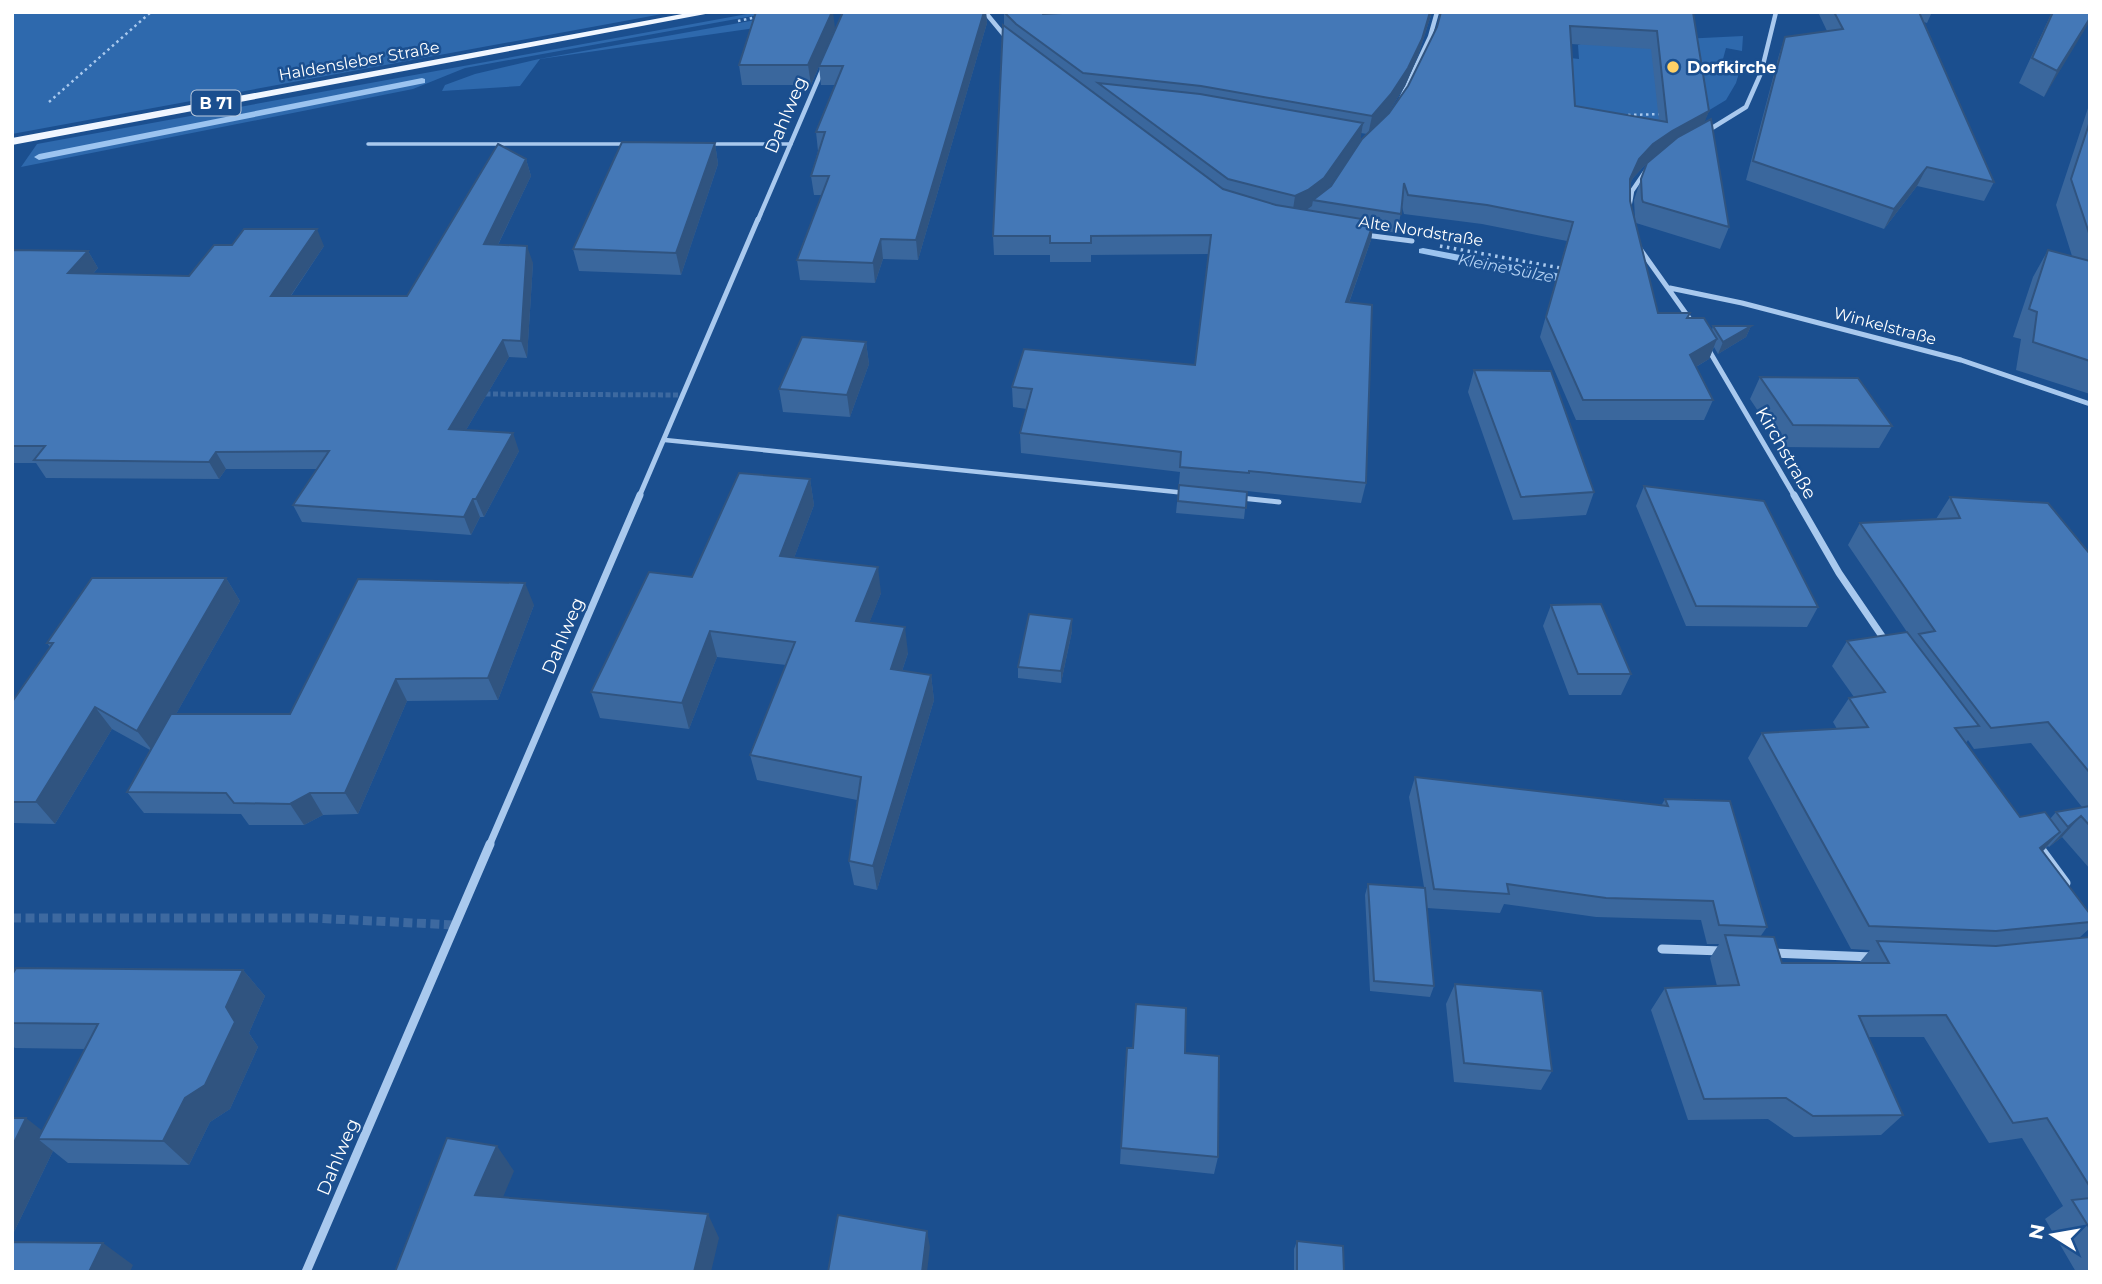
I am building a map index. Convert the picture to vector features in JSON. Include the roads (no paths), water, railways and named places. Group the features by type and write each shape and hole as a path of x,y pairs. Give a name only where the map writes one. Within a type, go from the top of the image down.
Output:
{"main road":[{"name":"Haldensleber Straße","path":"12,142 711,12"}],"street":[{"path":"985,12 997,30 1013,45"},
{"path":"1398,105 1430,37 1437,12"},
{"path":"1700,135 1746,107 1761,74 1776,12"},
{"name":"Dahlweg","path":"306,1272 826,62"},
{"path":"1628,213 1632,191 1652,164"},
{"name":"Alte Nordstraße","path":"1352,233 1402,242 1412,241"},
{"path":"1633,235 1643,254 1670,288 1699,333"},
{"name":"Winkelstraße","path":"1670,288 1742,303 1961,360 2090,404"},
{"name":"Kirchstraße","path":"1705,342 1839,573 1889,646"},
{"path":"2031,836 2073,892"},
{"path":"1662,949 1730,952"},
{"path":"1757,953 1880,957"}],"lane":[{"path":"368,144 627,144"},
{"path":"709,144 791,144"},
{"path":"665,440 1197,494"},
{"path":"1238,498 1279,502"}],"waterway":[{"path":"39,157 422,81"},
{"name":"Kleine Sülze","path":"1423,251 1577,281"}],"tunnel":[{"path":"478,394 684,395"},
{"path":"12,918 313,918 455,925"}],"place":[{"name":"Dorfkirche","path":"1673,67"}]}
